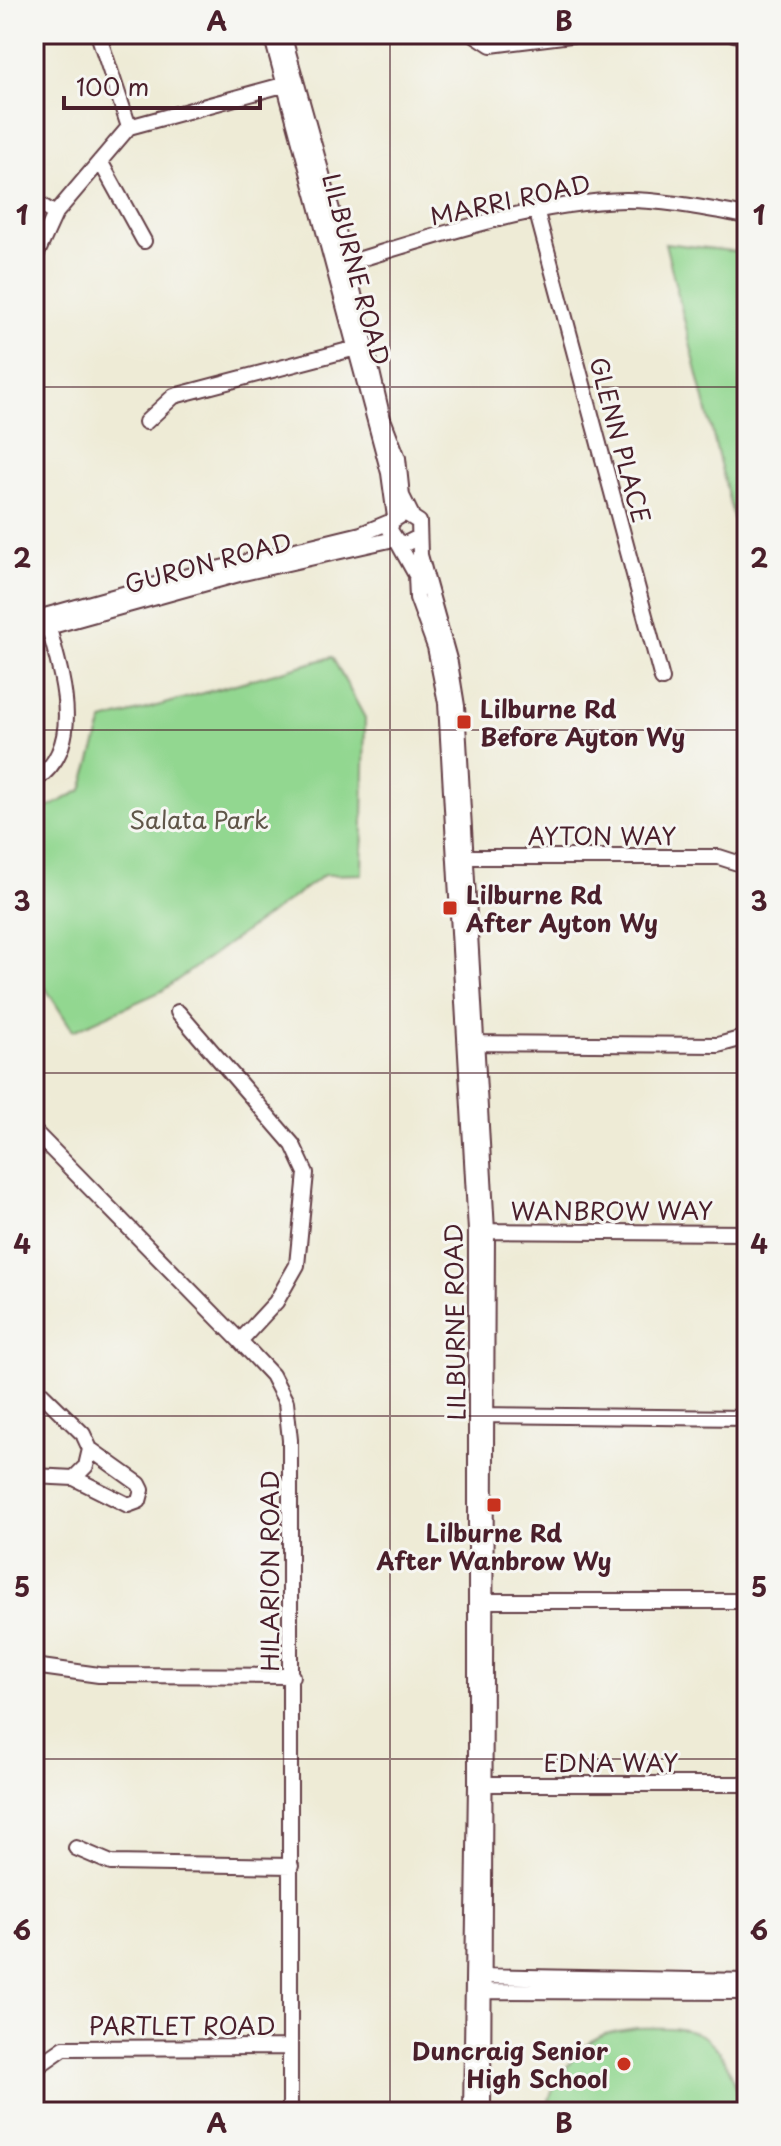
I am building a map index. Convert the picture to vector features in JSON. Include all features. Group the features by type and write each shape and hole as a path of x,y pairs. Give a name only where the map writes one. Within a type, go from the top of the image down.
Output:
{"street":[{"path":"98,34 129,127"},
{"name":"LILBURNE ROAD","path":"271,34 290,83 361,347 389,473 393,519"},
{"name":"LILBURNE ROAD","path":"283,34 290,83"},
{"path":"474,34 491,45 579,34"},
{"path":"734,34 747,36"},
{"path":"34,260 55,214 129,127 290,83"},
{"path":"100,161 144,241"},
{"name":"MARRI ROAD","path":"340,266 421,240 565,205 629,200 747,216"},
{"path":"34,201 55,214"},
{"name":"GLENN PLACE","path":"537,213 662,679"},
{"path":"146,422 174,396 361,347"},
{"name":"LILBURNE ROAD","path":"361,347 398,458 402,496 411,514"},
{"path":"411,514 419,522 417,538 405,544 396,540 390,530 393,519 411,514"},
{"name":"GURON ROAD","path":"41,624 184,577 361,534 393,519"},
{"name":"LILBURNE ROAD","path":"417,538 455,687 461,857 482,1231 479,1984 483,2112"},
{"name":"LILBURNE ROAD","path":"396,540 413,565 417,598 439,666 461,857"},
{"name":"GURON ROAD","path":"41,624 239,574 396,540"},
{"path":"34,781 50,767 68,726 41,624"},
{"name":"AYTON WAY","path":"461,857 719,857 747,866"},
{"path":"178,1012 293,1145 306,1173 297,1265 276,1302 240,1341"},
{"path":"472,1043 718,1045 747,1037"},
{"name":"HILARION ROAD","path":"34,1131 272,1375 286,1402 290,1440 292,1676 290,2112"},
{"name":"WANBROW WAY","path":"482,1231 747,1233"},
{"path":"34,1386 83,1434 90,1449 139,1484 142,1490 139,1501 128,1505 74,1478 34,1476"},
{"path":"483,1415 747,1418"},
{"path":"74,1478 86,1466 90,1449"},
{"path":"482,1601 747,1601"},
{"path":"34,1666 99,1675 292,1676"},
{"name":"EDNA WAY","path":"481,1784 747,1784"},
{"path":"76,1848 111,1863 291,1866"},
{"path":"479,1984 747,1981"},
{"path":"479,1984 747,1992"},
{"name":"LILBURNE ROAD","path":"471,2112 479,1984"},
{"name":"PARTLET ROAD","path":"34,2069 64,2048 290,2047"}],"green space":[{"path":"665,243 747,253 747,572"},
{"name":"Salata Park","path":"332,657 365,718 362,874 324,875 162,991 73,1031 34,970 34,815 82,790 103,721"},
{"path":"636,2028 681,2029 706,2038 720,2052 730,2071 740,2112 545,2112 560,2078 585,2047 605,2034"}],"place":[{"name":"Lilburne Rd Before Ayton Wy","path":"464,722"},
{"name":"Lilburne Rd After Ayton Wy","path":"450,908"},
{"name":"Lilburne Rd After Wanbrow Wy","path":"494,1505"},
{"name":"Duncraig Senior High School","path":"624,2064"}]}
